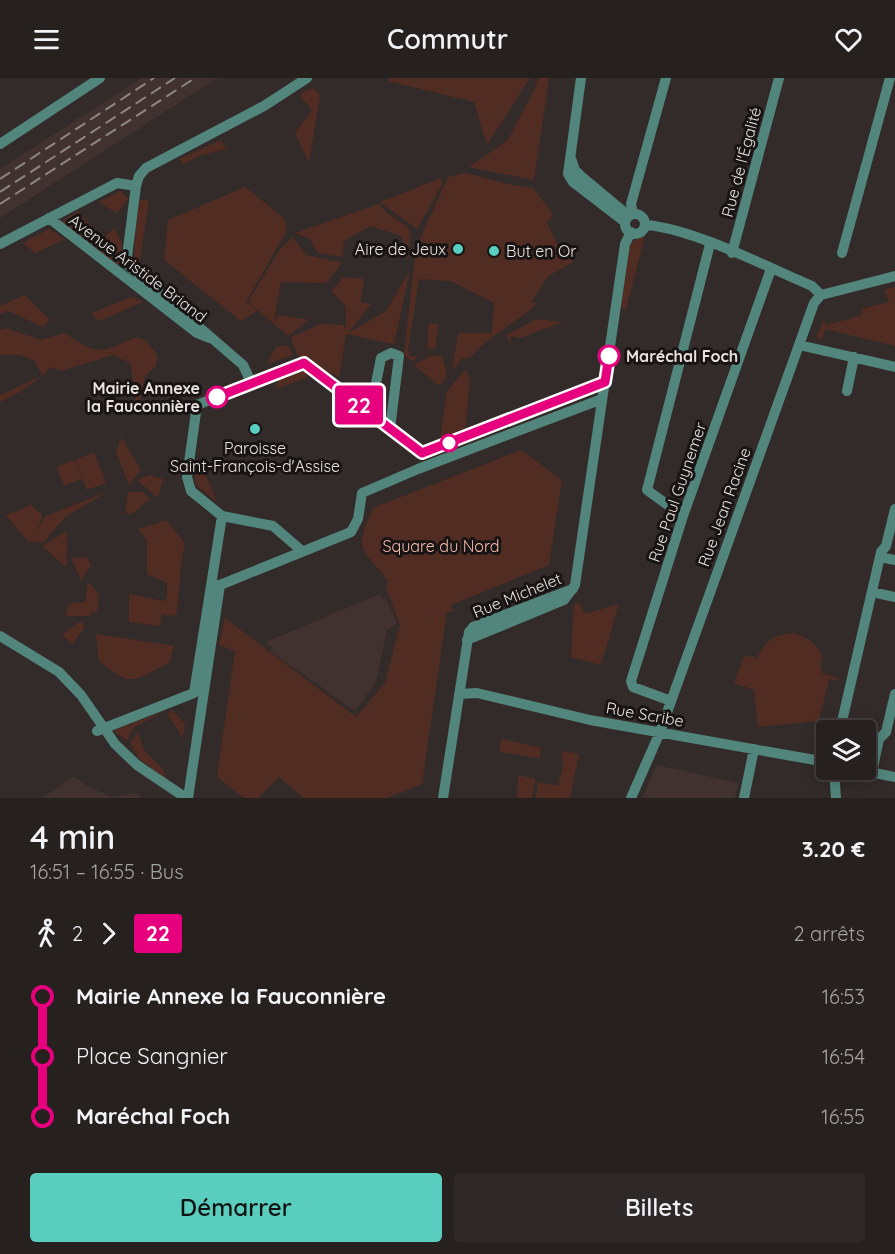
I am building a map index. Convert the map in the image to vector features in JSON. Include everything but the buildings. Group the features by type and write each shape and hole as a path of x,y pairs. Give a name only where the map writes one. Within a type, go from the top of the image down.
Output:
{"street":[{"path":"0,144 100,78"},
{"path":"0,244 117,183 136,186 139,176 146,168 264,106 307,78"},
{"path":"581,78 570,152 575,170 629,221 642,231 645,225"},
{"path":"216,584 351,532 358,519 362,494 418,469 602,399 631,204 666,78"},
{"name":"Rue de l'Égalité","path":"732,253 779,78"},
{"path":"842,253 890,78"},
{"name":"Avenue Aristide Briand","path":"122,268 136,186"},
{"path":"629,221 640,215 645,225"},
{"name":"Avenue Aristide Briand","path":"49,218 122,268 196,333 211,339 243,365 252,384"},
{"path":"645,225 668,228 710,244 812,286 821,295 895,276"},
{"path":"683,516 647,490 710,244"},
{"name":"Rue Paul Guynemer","path":"671,701 633,687 631,681 683,516 771,269"},
{"name":"Rue Jean Racine","path":"631,798 660,732 814,303 821,295"},
{"path":"799,345 895,367"},
{"path":"365,410 373,398 381,358 392,353 399,356 390,429"},
{"path":"847,391 854,357"},
{"path":"302,551 273,526 222,516 191,491 188,485 197,405 304,363 422,453"},
{"path":"422,453 605,382"},
{"name":"Rue Michelet","path":"443,798 467,640 473,627 573,589 602,399"},
{"path":"418,469 422,453"},
{"path":"842,720 880,557 886,546 895,510"},
{"path":"0,636 66,679 81,695 100,730 136,765 187,798 198,694 216,584 222,516"},
{"path":"880,557 895,560"},
{"path":"872,592 895,597"},
{"path":"0,641 38,663 61,681 132,767 177,798"},
{"name":"Rue Scribe","path":"459,694 477,693 590,720 816,760"},
{"path":"100,730 198,694"},
{"path":"876,753 879,739 886,732 895,694"},
{"path":"744,798 754,749"},
{"path":"876,773 895,777"},
{"path":"835,780 836,798"}],"shaded area":[{"path":"142,78 217,78 0,218 0,169"},
{"path":"380,594 382,599 386,598 397,624 387,630 376,682 355,711 270,651 272,648 266,642"},
{"path":"657,765 738,783 735,798 642,798"},
{"path":"74,776 87,786 112,797 137,793 142,798 42,798"}],"green space":[{"path":"389,78 530,78 487,145 474,102 388,81"},
{"path":"538,78 549,78 534,180 469,167 508,140"},
{"path":"314,88 320,96 309,162 295,133 312,110 300,96 304,91"},
{"path":"221,140 226,149 198,156 184,164 179,159"},
{"path":"465,173 533,188 553,214 547,223 562,254 572,249 573,262 547,277 531,303 537,303 486,342 471,357 461,359 452,371 458,333 492,333 494,303 451,281 419,279 408,350 410,356 419,357 411,361 404,354 416,247 448,177"},
{"path":"441,178 442,185 417,229 380,202"},
{"path":"245,187 285,219 286,232 246,302 257,311 241,321 164,260 168,220"},
{"path":"121,191 128,199 117,213 98,202"},
{"path":"140,200 149,200 139,266 134,263 135,233"},
{"path":"379,204 388,214 408,227 411,236 407,260 402,255 403,237 371,226 344,241 342,257 318,253 310,239 295,233"},
{"path":"78,211 107,245 103,239 114,228 123,244 119,258 121,262 115,266 61,222"},
{"path":"49,229 65,239 35,253 23,243"},
{"path":"645,235 626,310 618,305 624,266 631,243"},
{"path":"293,237 306,255 342,263 326,283 281,282 274,322 279,315 309,320 288,336 248,302 280,249"},
{"path":"410,270 394,344 346,334 339,377 297,355 291,337 321,324 344,325 346,330 346,307 331,291 344,277 364,279 361,302 371,304 348,333 386,311"},
{"path":"895,287 895,346 825,329 822,339 816,338 824,318 826,325 860,316 861,309 889,302 884,290"},
{"path":"25,295 50,320 43,327 8,311 0,314 0,306"},
{"path":"132,297 143,302 99,321 91,313"},
{"path":"537,319 563,322 520,338 511,336 510,344 506,335"},
{"path":"429,323 439,325 435,349 427,348"},
{"path":"5,328 41,340 65,333 85,346 100,350 137,337 146,341 158,356 155,367 145,376 138,413 130,363 113,355 61,371 51,367 42,376 35,361 20,355 0,355 0,330"},
{"path":"288,345 293,355 267,364 276,347"},
{"path":"432,355 442,356 445,369 445,380 438,385 414,365"},
{"path":"306,369 307,378 275,389 280,379"},
{"path":"466,369 470,381 465,428 440,440 447,391"},
{"path":"41,377 22,391 0,402 0,395"},
{"path":"121,437 141,470 129,485 116,452"},
{"name":"Square du Nord","path":"521,450 562,480 549,565 451,605 453,612 447,612 422,784 387,798 304,798 279,777 258,798 244,798 217,777 235,651 219,645 225,618 356,717 385,683 400,625 386,587 388,580 371,561 363,547 363,532 373,508"},
{"path":"94,452 106,483 87,490 75,460"},
{"path":"74,460 82,479 64,486 57,467"},
{"path":"204,464 204,471 217,502 195,484 195,469"},
{"path":"149,475 163,479 158,498 137,480"},
{"path":"109,491 65,517 43,543 28,541 6,515 31,505 43,516 35,532 46,516"},
{"path":"128,492 143,492 150,499 132,514 125,513"},
{"path":"166,520 185,543 176,616 162,614 159,626 129,622 129,594 164,601 167,597 167,583 147,574 147,540 138,529"},
{"path":"67,531 66,567 42,546"},
{"path":"86,557 91,565 81,581 72,558"},
{"path":"88,582 99,594 97,612 90,613 91,616 66,616 69,604 85,602"},
{"path":"579,603 585,614 619,604 601,665 571,657 574,604"},
{"path":"81,621 85,627 72,644 62,635"},
{"path":"792,633 806,638 822,656 820,667 823,674 839,678 839,681 829,679 819,720 758,727 754,690 734,683 744,656 755,657 756,662 765,645 779,636"},
{"path":"96,634 174,646 170,662 140,678 126,678 99,661"},
{"path":"171,709 185,724 183,738 168,715"},
{"path":"167,710 134,727 127,740 115,733 115,730"},
{"path":"138,732 144,750 163,769 166,779 139,759 130,743"},
{"path":"501,739 541,748 540,758 500,752"},
{"path":"563,751 579,754 570,798 536,798 538,782 558,786 564,762 561,761"},
{"path":"518,775 535,779 532,798 517,798"}],"railway":[{"path":"0,179 154,78"},
{"path":"0,192 175,78"},
{"path":"0,204 195,78"}],"bus line":[{"name":"22","path":"217,397 304,363 422,453 605,382 609,356"}],"place":[{"name":"Aire de Jeux","path":"458,249"},
{"name":"But en Or","path":"494,251"},
{"name":"Maréchal Foch","path":"609,356"},
{"name":"Mairie Annexe la Fauconnière","path":"217,397"},
{"name":"Paroisse Saint-François-d'Assise","path":"255,429"}]}
